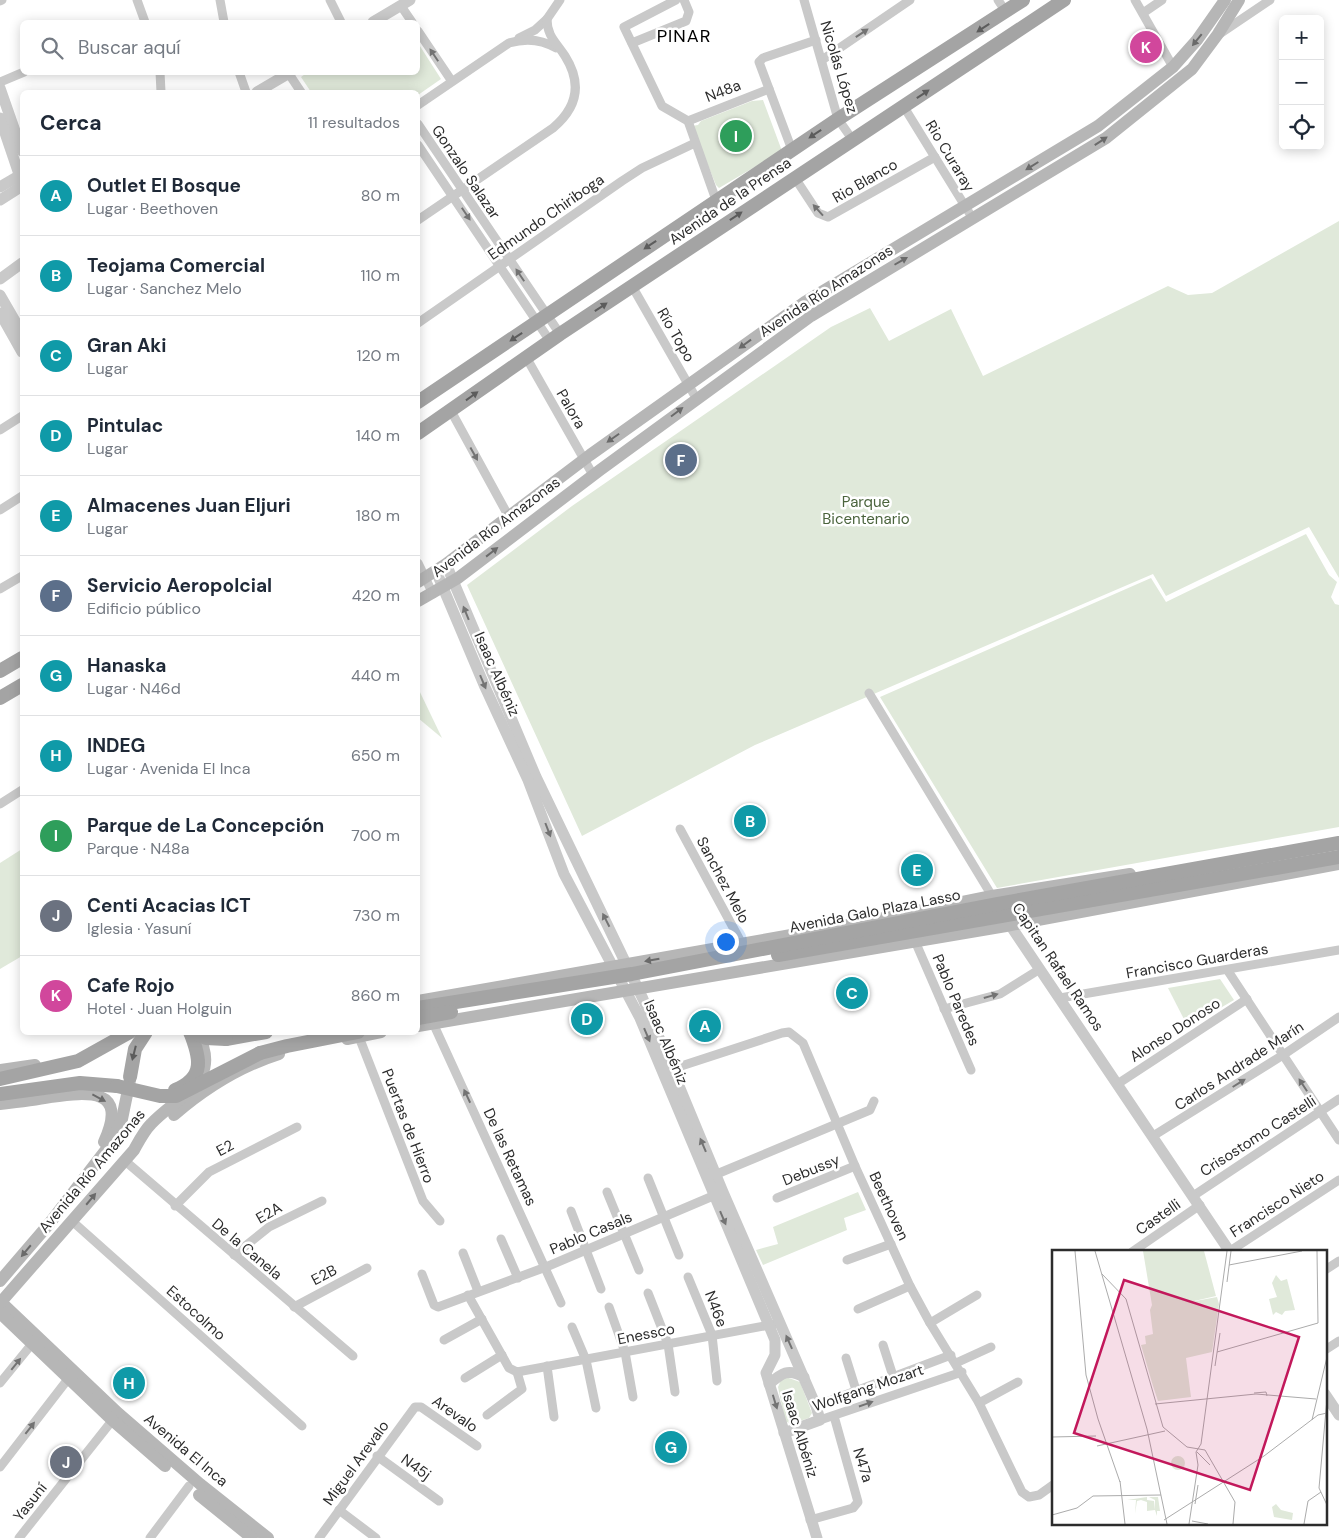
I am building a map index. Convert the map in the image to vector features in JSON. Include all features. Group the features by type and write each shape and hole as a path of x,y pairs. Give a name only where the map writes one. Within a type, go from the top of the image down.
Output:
{"main road":[{"name":"Avenida de la Prensa","path":"420,401 838,118 1023,0"},
{"name":"Avenida de la Prensa","path":"420,432 555,337 1064,0"},
{"name":"Avenida Río Amazonas","path":"420,600 443,588 696,398 811,316 855,280 965,207 1098,126 1172,67 1197,40 1225,0"},
{"name":"Avenida Río Amazonas","path":"421,580 509,518 584,459 804,302 855,280 973,219 1106,138 1192,69 1218,34 1239,0"},
{"path":"0,670 20,659"},
{"path":"0,698 20,686"},
{"name":"Avenida Galo Plaza Lasso","path":"420,1026 627,978 994,900 1339,836"},
{"name":"Avenida Galo Plaza Lasso","path":"420,1018 627,978 742,944 1339,843"},
{"name":"Avenida Galo Plaza Lasso","path":"420,1008 1008,921 1338,864"},
{"name":"Avenida Galo Plaza Lasso","path":"420,1001 627,978 915,941 1008,921"},
{"path":"3,1075 68,1059 87,1051 113,1035"},
{"path":"3,1075 68,1065 92,1055 125,1035"},
{"path":"130,1078 135,1049 144,1035"},
{"path":"4,1095 80,1083 137,1086 167,1091 185,1085 196,1071 198,1056 191,1035"},
{"name":"Avenida Río Amazonas","path":"0,1304 134,1150 150,1125 200,1080 206,1056 198,1035"},
{"path":"198,1035 206,1038 226,1039 249,1035"},
{"path":"216,1035 226,1039"},
{"path":"117,1086 160,1096 176,1096 260,1053 287,1046 358,1035"},
{"path":"134,1150 181,1109 244,1067 286,1052 358,1035"},
{"name":"Avenida Río Amazonas","path":"0,1281 49,1224 109,1146 118,1130 130,1078"},
{"path":"0,1104 83,1093 101,1097 110,1106 112,1117 107,1136 92,1167"},
{"name":"Avenida El Inca","path":"0,1304 31,1345 68,1379 268,1538"},
{"name":"Avenida El Inca","path":"0,1304 115,1417 189,1486 252,1538"}],"street":[{"path":"137,0 144,20"},
{"path":"220,0 224,20"},
{"path":"330,0 339,20"},
{"path":"420,103 451,80 510,42 535,30 547,19 560,0"},
{"path":"676,0 624,26 662,106 688,121 716,200"},
{"path":"632,43 686,21 689,12 684,0"},
{"name":"Nicolás López","path":"805,0 838,118 852,139"},
{"path":"822,60 910,0"},
{"path":"998,0 1006,12"},
{"path":"1135,0 1172,67"},
{"path":"1143,13 1162,0"},
{"path":"1218,34 1270,0"},
{"path":"376,20 405,3 411,20"},
{"path":"420,219 553,128 569,111 576,94 575,76 564,54 552,41 547,29 547,19"},
{"path":"420,34 451,80"},
{"path":"510,42 524,38 538,40 564,54"},
{"path":"792,150 760,67 760,61 763,58 816,40"},
{"path":"0,82 20,74"},
{"path":"160,75 161,90"},
{"path":"240,75 245,90"},
{"path":"260,90 287,75"},
{"path":"291,75 300,90"},
{"path":"0,88 3,119 20,174"},
{"name":"N48a","path":"688,121 769,89"},
{"name":"Rio Curaray","path":"904,107 973,219"},
{"path":"3,119 20,148"},
{"name":"Gonzalo Salazar","path":"420,127 510,259 543,319"},
{"name":"Edmundo Chiriboga","path":"420,322 642,168 695,143"},
{"name":"Gonzalo Salazar","path":"420,149 500,265 555,337"},
{"name":"Rio Blanco","path":"795,178 818,214 828,217 935,157"},
{"path":"0,187 20,181"},
{"path":"0,200 20,182"},
{"path":"1,280 20,265"},
{"name":"Río Topo","path":"632,286 696,398"},
{"path":"0,295 20,330"},
{"path":"0,313 20,348"},
{"name":"Palora","path":"526,357 593,475"},
{"path":"451,411 509,518"},
{"path":"0,430 20,417"},
{"path":"0,510 20,497"},
{"name":"Isaac Albéniz","path":"441,567 443,588 627,978 672,1069 711,1177"},
{"path":"0,589 20,577"},
{"path":"421,580 443,588"},
{"name":"Capitan Rafael Ramos","path":"869,693 994,900 1229,1250"},
{"name":"Isaac Albéniz","path":"532,778 564,874 627,978 774,1324 804,1377 820,1420"},
{"path":"0,804 20,791"},
{"name":"Sanchez Melo","path":"680,829 742,944"},
{"name":"Pablo Paredes","path":"915,941 971,1070"},
{"name":"Francisco Guarderas","path":"1060,998 1228,971 1339,950"},
{"path":"944,1009 1000,994 1040,969"},
{"path":"1228,971 1339,1140"},
{"name":"Alonso Donoso","path":"1118,1083 1247,999"},
{"name":"Carlos Andrade Marín","path":"1153,1136 1283,1055 1339,1017"},
{"name":"De las Retamas","path":"433,1023 561,1303"},
{"name":"Beethoven","path":"672,1069 790,1032 802,1043 855,1166 910,1286 930,1323 962,1372 1022,1492 1029,1497 1039,1495 1052,1486"},
{"name":"Puertas de Hierro","path":"358,1035 423,1201 440,1221"},
{"name":"Crisostomo Castelli","path":"1196,1200 1339,1099"},
{"path":"711,1177 870,1110 874,1101"},
{"name":"E2","path":"175,1206 210,1172 297,1127"},
{"name":"De la Canela","path":"124,1160 175,1206 353,1356"},
{"name":"Debussy","path":"777,1198 855,1166"},
{"path":"648,1178 679,1255"},
{"name":"Francisco Nieto","path":"1233,1250 1339,1180"},
{"path":"607,1192 639,1270"},
{"name":"Pablo Casals","path":"422,1274 435,1307 546,1267 719,1194"},
{"name":"Castelli","path":"1134,1250 1196,1200"},
{"name":"E2A","path":"234,1255 269,1227 322,1202"},
{"path":"571,1211 601,1289"},
{"name":"Estocolmo","path":"72,1221 302,1426"},
{"path":"502,1239 518,1278"},
{"path":"847,1260 891,1244"},
{"path":"463,1253 478,1291"},
{"path":"1326,1269 1339,1261"},
{"name":"E2B","path":"294,1307 367,1268"},
{"name":"N46e","path":"688,1277 712,1336 716,1381"},
{"path":"858,1309 910,1286"},
{"path":"648,1293 668,1344 675,1392"},
{"path":"468,1295 510,1368 517,1372 522,1389 487,1414"},
{"path":"930,1323 977,1296"},
{"path":"609,1308 625,1352 633,1397"},
{"path":"444,1340 482,1320"},
{"name":"Isaac Albéniz","path":"774,1324 775,1355 766,1373 817,1538"},
{"name":"Enessco","path":"517,1372 774,1324"},
{"path":"572,1328 586,1360 596,1408"},
{"path":"1326,1349 1339,1341"},
{"path":"0,1383 31,1345"},
{"path":"882,1345 893,1376"},
{"path":"956,1363 991,1347"},
{"path":"465,1378 502,1355"},
{"name":"Wolfgang Mozart","path":"816,1406 951,1355"},
{"path":"846,1358 856,1390"},
{"path":"547,1366 554,1417"},
{"path":"769,1384 786,1371 794,1371 804,1377"},
{"name":"Wolfgang Mozart","path":"784,1433 962,1372"},
{"path":"0,1466 68,1379"},
{"path":"979,1404 1018,1382"},
{"path":"1326,1396 1339,1415"},
{"name":"Arevalo","path":"417,1406 477,1446"},
{"name":"Miguel Arevalo","path":"319,1538 377,1456 417,1406"},
{"name":"N47a","path":"810,1520 853,1508 858,1502 834,1416"},
{"name":"Yasuní","path":"19,1538 115,1417"},
{"name":"N45j","path":"377,1456 439,1500"},
{"path":"150,1538 189,1486"},
{"path":"339,1510 376,1538"}],"green space":[{"path":"420,46 441,79 420,94 420,90 310,90 301,77 304,75 420,75"},
{"path":"763,100 782,151 719,188 716,185 692,126 752,101"},
{"name":"Parque Bicentenario","path":"1339,221 1339,578 1309,527 1166,596 1153,574 755,745 582,836 467,585 572,506 831,327 870,308 889,341 951,309 983,376 1168,286 1188,295 1212,293"},
{"path":"1306,534 1329,575 1337,582 1331,597 1335,604 1339,605 1339,827 997,888 880,697 1151,578 1166,602"},
{"path":"420,692 442,738 420,720"},
{"path":"20,850 20,957 0,969 0,863"},
{"path":"1220,979 1234,1000 1188,1027 1168,988"},
{"path":"858,1192 866,1210 844,1218 847,1230 763,1265 756,1250 778,1244 773,1227"},
{"path":"786,1377 800,1382 812,1413 809,1418 791,1424 785,1421 778,1387 781,1380"}],"place":[{"name":"Cafe Rojo","path":"1146,47"},
{"name":"Parque de La Concepción","path":"736,136"},
{"name":"Servicio Aeropolcial","path":"681,460"},
{"name":"Teojama Comercial","path":"750,821"},
{"name":"Almacenes Juan Eljuri","path":"917,870"},
{"name":"Gran Aki","path":"852,993"},
{"name":"Pintulac","path":"587,1019"},
{"name":"Outlet El Bosque","path":"705,1026"},
{"name":"INDEG","path":"129,1383"},
{"name":"Hanaska","path":"671,1447"},
{"name":"Centi Acacias ICT","path":"66,1462"}],"district":[{"name":"PINAR","path":"684,36"}]}
